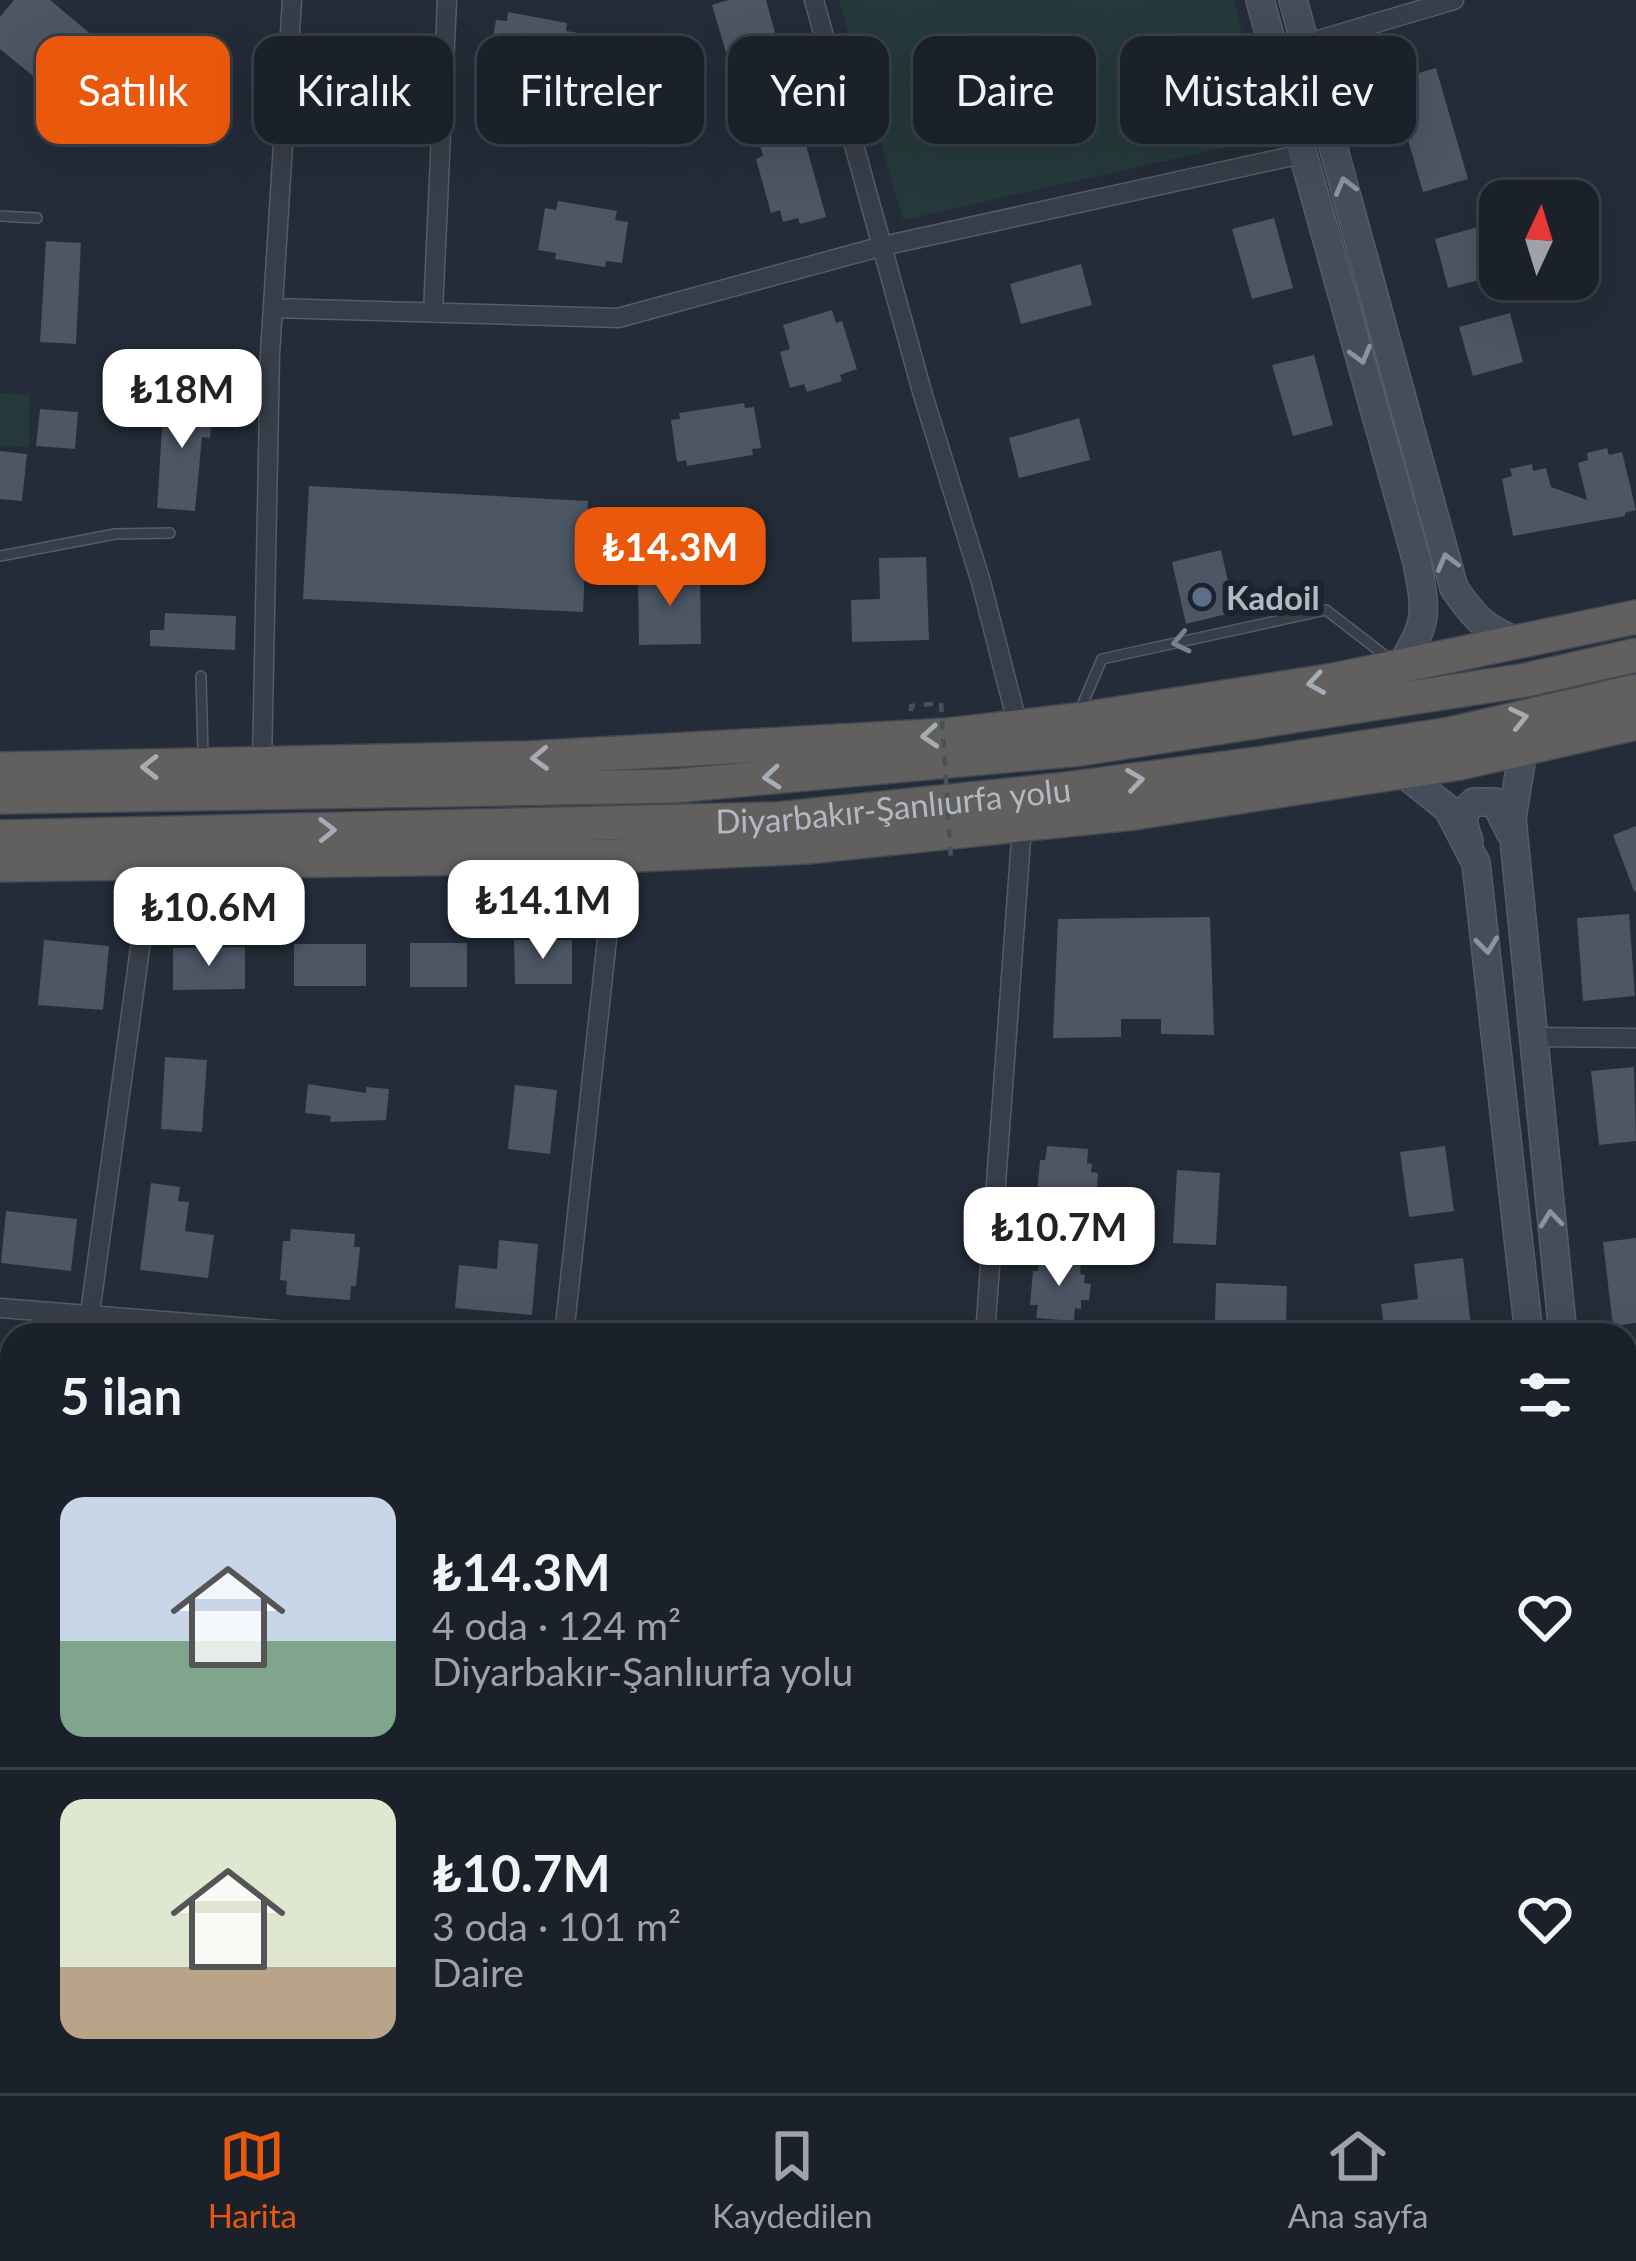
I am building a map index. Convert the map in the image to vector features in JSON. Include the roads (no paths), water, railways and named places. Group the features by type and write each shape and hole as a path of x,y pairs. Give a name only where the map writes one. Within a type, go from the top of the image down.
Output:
{"highway":[{"path":"0,769 740,749 948,735 1076,721 1400,667 1636,616"},
{"name":"Diyarbakır-Şanlıurfa yolu","path":"0,796 674,786 1080,749 1505,683 1636,656"},
{"name":"Diyarbakır-Şanlıurfa yolu","path":"0,837 777,819 1264,763 1450,734 1636,691"},
{"path":"0,865 616,856 807,847 1022,826 1403,773 1636,723"}],"main road":[{"path":"1261,0 1418,562 1425,603 1423,629 1400,667"},
{"path":"1293,0 1303,36"},
{"path":"1332,144 1454,588 1490,631 1521,643"},
{"path":"1523,750 1512,818 1561,1323"},
{"path":"1403,773 1448,809 1476,863"},
{"path":"1516,847 1496,802 1474,802 1466,809 1462,823 1476,863 1528,1323"}],"street":[{"path":"262,765 273,308 292,0"},
{"path":"433,313 447,0"},
{"path":"814,0 1018,726"},
{"path":"1332,36 1454,0"},
{"path":"273,308 618,318 883,246 1302,154"},
{"path":"986,1323 1022,826"},
{"path":"566,1323 616,856"},
{"path":"89,1323 152,861"},
{"path":"1533,1037 1636,1038"},
{"path":"0,1308 74,1323"}],"lane":[{"path":"0,216 38,218"},
{"path":"0,556 115,535 170,532"},
{"path":"1076,721 1102,659 1326,610 1400,667"},
{"path":"201,676 204,766"}],"place":[{"name":"Kadoil","path":"1202,597"}]}
